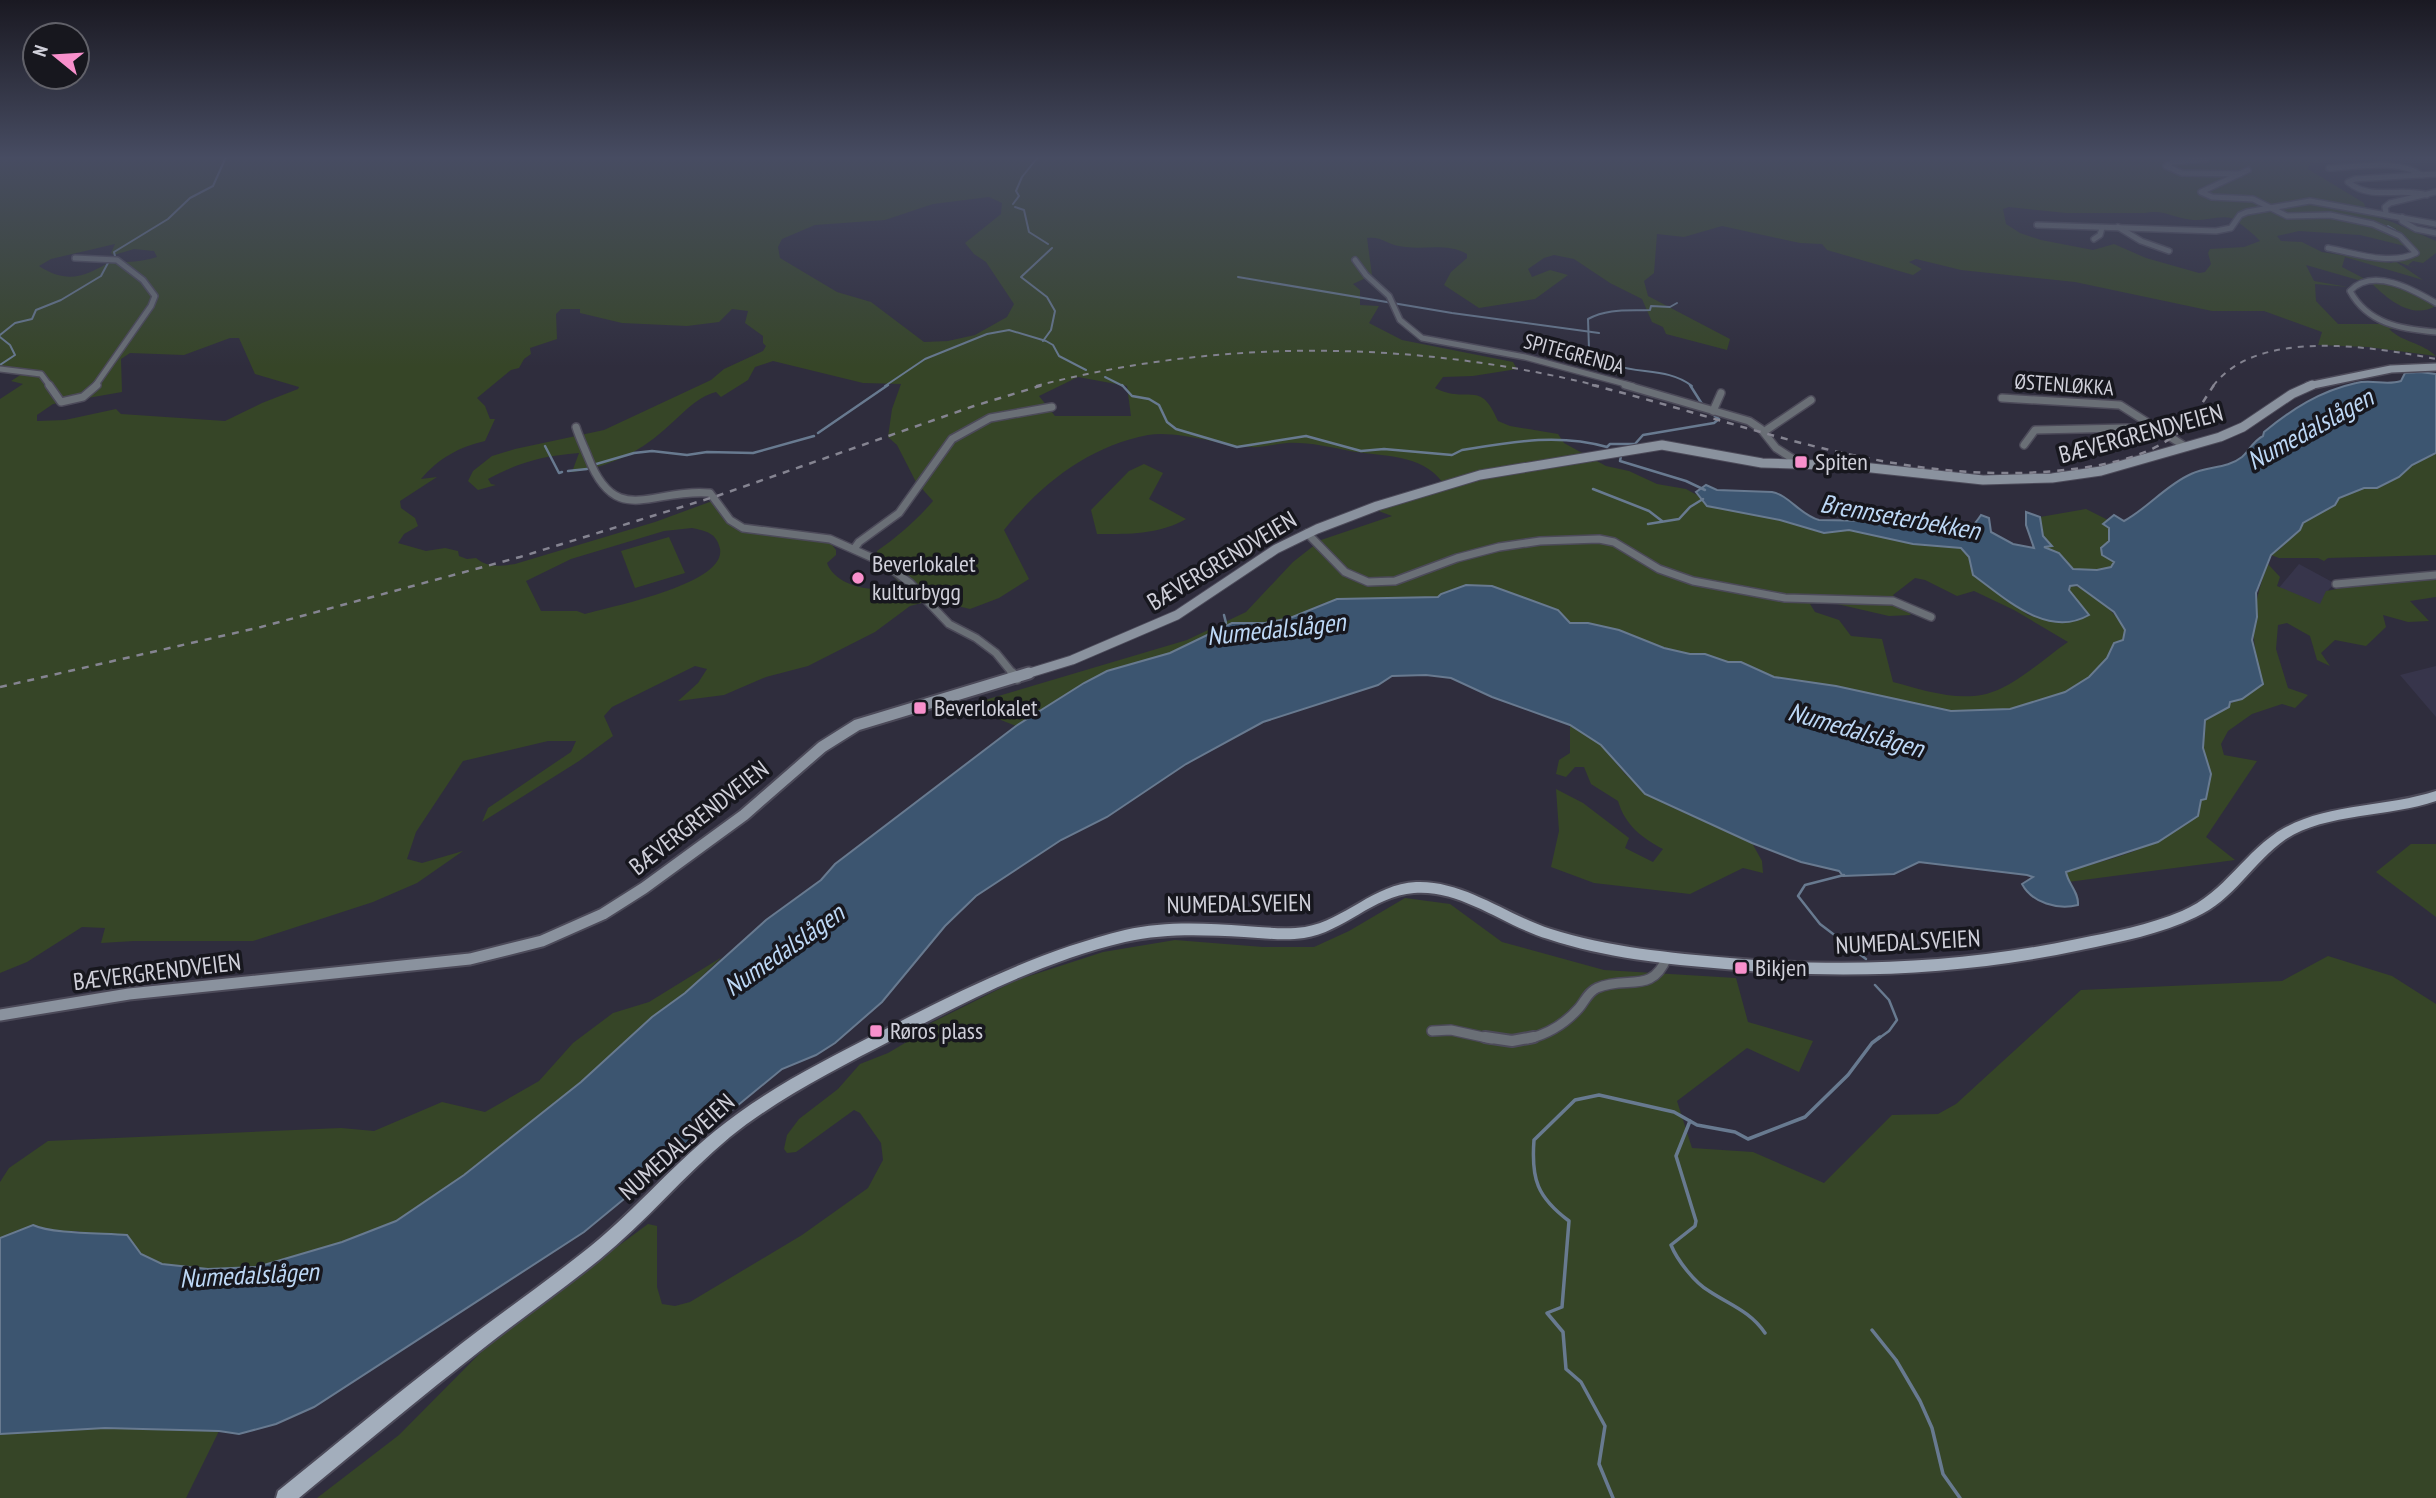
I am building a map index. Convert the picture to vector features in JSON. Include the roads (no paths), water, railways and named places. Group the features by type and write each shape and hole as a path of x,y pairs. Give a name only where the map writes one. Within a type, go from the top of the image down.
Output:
{"main road":[{"name":"BÆVERGRENDVEIEN","path":"0,1015 129,994 470,959 542,941 603,914 644,888 744,815 806,760 848,729 885,714 1056,667 1169,619 1276,549 1307,533 1377,506 1480,475 1647,446 1677,446 1752,462 1853,466 1962,478 2021,480 2101,471 2239,430 2292,394 2315,383 2391,369 2436,367"},
{"name":"NUMEDALSVEIEN","path":"285,1498 476,1343 596,1252 706,1147 750,1113 873,1043 1027,967 1113,939 1153,930 1206,929 1277,933 1314,931 1345,919 1387,894 1417,887 1441,890 1519,923 1563,938 1612,949 1769,967 1877,972 1955,967 2055,950 2144,930 2193,913 2224,894 2268,847 2300,827 2436,796"}],"street":[{"path":"2078,227 2224,230 2232,227"},
{"path":"2118,227 2169,251"},
{"path":"2157,227 2165,229"},
{"path":"2328,248 2379,257 2408,258 2416,251 2391,232 2379,227"},
{"path":"2412,227 2436,233"},
{"path":"2094,239 2101,236 2102,228"},
{"path":"0,369 41,374 61,402 83,397 95,387 154,302 155,294 147,281 125,269 117,260 75,258"},
{"name":"SPITEGRENDA","path":"1355,260 1366,275 1389,296 1400,320 1422,338 1513,354 1648,390 1754,423 1765,431 1773,445 1795,457 1801,464"},
{"path":"2436,303 2416,290 2385,282 2359,283 2350,291 2361,308 2377,320 2404,329 2436,332"},
{"path":"1713,411 1721,393"},
{"name":"ØSTENLØKKA","path":"2002,398 2116,404 2127,408 2186,447"},
{"path":"1765,431 1811,400"},
{"path":"854,549 859,542 899,513 952,439 990,418 1052,407"},
{"path":"576,427 586,450 590,469 607,492 617,499 638,500 672,492 710,493 730,520 743,528 821,536 854,549 895,571 939,615 996,653 1017,679"},
{"name":"ØSTENLØKKA","path":"2024,445 2035,430 2127,428 2159,431"},
{"path":"1307,533 1345,572 1368,582 1395,581 1457,558 1499,547 1540,541 1599,539 1614,542 1659,569 1693,581 1785,598 1893,601 1931,617"},
{"path":"2336,584 2436,575"},
{"path":"1432,1031 1447,1030 1513,1041 1538,1035 1560,1027 1592,990 1613,984 1645,982 1656,977 1662,972 1667,957"}],"water":[{"name":"Numedalslågen","path":"2405,373 2436,374 2436,453 2377,488 2364,488 2339,498 2335,505 2303,523 2300,530 2271,555 2256,593 2257,617 2252,640 2263,684 2242,699 2230,702 2229,707 2205,720 2203,748 2211,774 2206,799 2201,800 2198,816 2158,842 2066,872 2077,896 2078,905 2054,906 2032,896 2022,884 2033,877 2027,875 1919,862 1894,874 1843,876 1839,871 1801,862 1752,843 1645,794 1601,745 1570,725 1492,697 1451,678 1426,675 1392,676 1378,685 1263,722 1186,764 1107,817 1061,840 976,896 945,926 882,1002 835,1043 816,1055 782,1069 584,1232 314,1407 276,1424 239,1434 219,1431 105,1428 0,1434 0,1238 33,1225 64,1232 127,1235 141,1254 162,1264 208,1269 257,1267 342,1242 396,1221 464,1175 581,1082 652,1017 685,993 766,920 821,880 835,864 1016,726 1107,671 1170,653 1232,623 1265,623 1290,618 1337,599 1438,597 1466,585 1492,586 1558,610 1570,623 1588,623 1619,630 1664,648 1690,654 1705,654 1728,662 1741,662 1774,677 1836,686 1951,711 2010,709 2065,692 2089,677 2107,658 2114,643 2123,640 2125,630 2114,612 2077,585 2070,586 2069,590 2089,615 2073,621 2042,619 2027,613 1973,575 1969,557 1961,548 1913,544 1849,530 1824,533 1780,520 1707,506 1696,492 1706,485 1717,490 1772,492 1819,520 1939,522 1950,533 1968,529 1981,515 1989,518 1991,532 2013,544 2034,548 2026,525 2026,512 2040,517 2043,536 2052,546 2044,547 2059,553 2073,569 2097,570 2111,567 2114,562 2102,555 2101,548 2109,541 2109,528 2103,524 2114,515 2124,521 2182,479 2197,471 2236,461 2264,432 2296,408 2318,396 2356,383 2401,381"}],"waterway":[{"path":"115,256 114,252 155,227"},
{"path":"1028,227 1029,232 1048,244"},
{"path":"2390,227 2395,230"},
{"path":"1044,340 1051,330 1055,311 1047,297 1021,277 1052,248"},
{"path":"0,335 15,323 32,319 36,310 61,300 101,276 109,261"},
{"path":"1238,277 1452,313 1588,332"},
{"path":"1588,332 1588,319 1596,315 1626,310 1650,310 1651,306 1670,307 1677,303"},
{"path":"885,386 925,359 987,334 1009,330 1044,340"},
{"path":"1588,332 1599,333"},
{"path":"1588,332 1589,349 1601,359 1614,365 1667,375 1692,386"},
{"path":"0,337 10,345 15,355 0,365"},
{"path":"1044,340 1053,345 1059,356 1086,370"},
{"name":"Brennseterbekken","path":"1105,377 1123,386"},
{"path":"818,433 888,385"},
{"path":"1690,385 1702,404"},
{"name":"Brennseterbekken","path":"1123,386 1132,396 1149,399 1159,405 1167,422 1176,429 1237,447 1306,436 1361,451 1384,449 1452,455 1462,450 1535,440 1571,440 1607,447 1610,444 1635,444 1643,435 1714,423 1719,419 1711,413"},
{"path":"593,465 634,453 652,451 687,455 707,452 753,453 814,436"},
{"path":"545,446 559,473 562,472"},
{"name":"Brennseterbekken","path":"1621,456 1620,461 1686,481 1705,490"},
{"path":"568,471 587,469"},
{"path":"1593,489 1649,511 1662,521"},
{"path":"1648,524 1679,519 1690,507 1703,499"},
{"name":"Numedalslågen","path":"1224,615 1226,623"},
{"path":"1844,875 1805,885 1798,896 1820,924 1866,959"},
{"path":"1875,985 1889,1000 1897,1020 1889,1031 1878,1039"},
{"path":"1690,1121 1697,1125 1735,1132 1748,1139 1805,1117 1848,1075 1872,1043 1880,1037"},
{"path":"1613,1498 1599,1464 1605,1426 1581,1382 1566,1369 1563,1332 1547,1313 1562,1307 1569,1221 1550,1204 1538,1186 1534,1166 1534,1140 1575,1100 1599,1095 1674,1112 1690,1121"},
{"path":"1690,1121 1676,1156 1696,1221 1695,1226 1671,1245 1698,1283 1746,1314 1765,1333"},
{"path":"1872,1330 1896,1360 1920,1401 1932,1428 1943,1474 1960,1498"}],"railway":[{"path":"2214,385 2233,367 2258,355 2287,348 2350,347 2436,359"},
{"path":"1036,386 1106,370 1176,359 1317,351 1388,353 1459,360 1599,386"},
{"path":"0,687 261,627 520,557 717,496 974,406 1043,385"},
{"path":"1592,385 1825,449 1943,470 2003,473 2093,466 2147,451 2171,438 2184,427 2214,385"}],"place":[{"name":"Spiten","path":"1801,462"},
{"name":"Beverlokalet kulturbygg","path":"858,578"},
{"name":"Beverlokalet","path":"920,708"},
{"name":"Bikjen","path":"1741,968"},
{"name":"Røros plass","path":"876,1031"}]}
